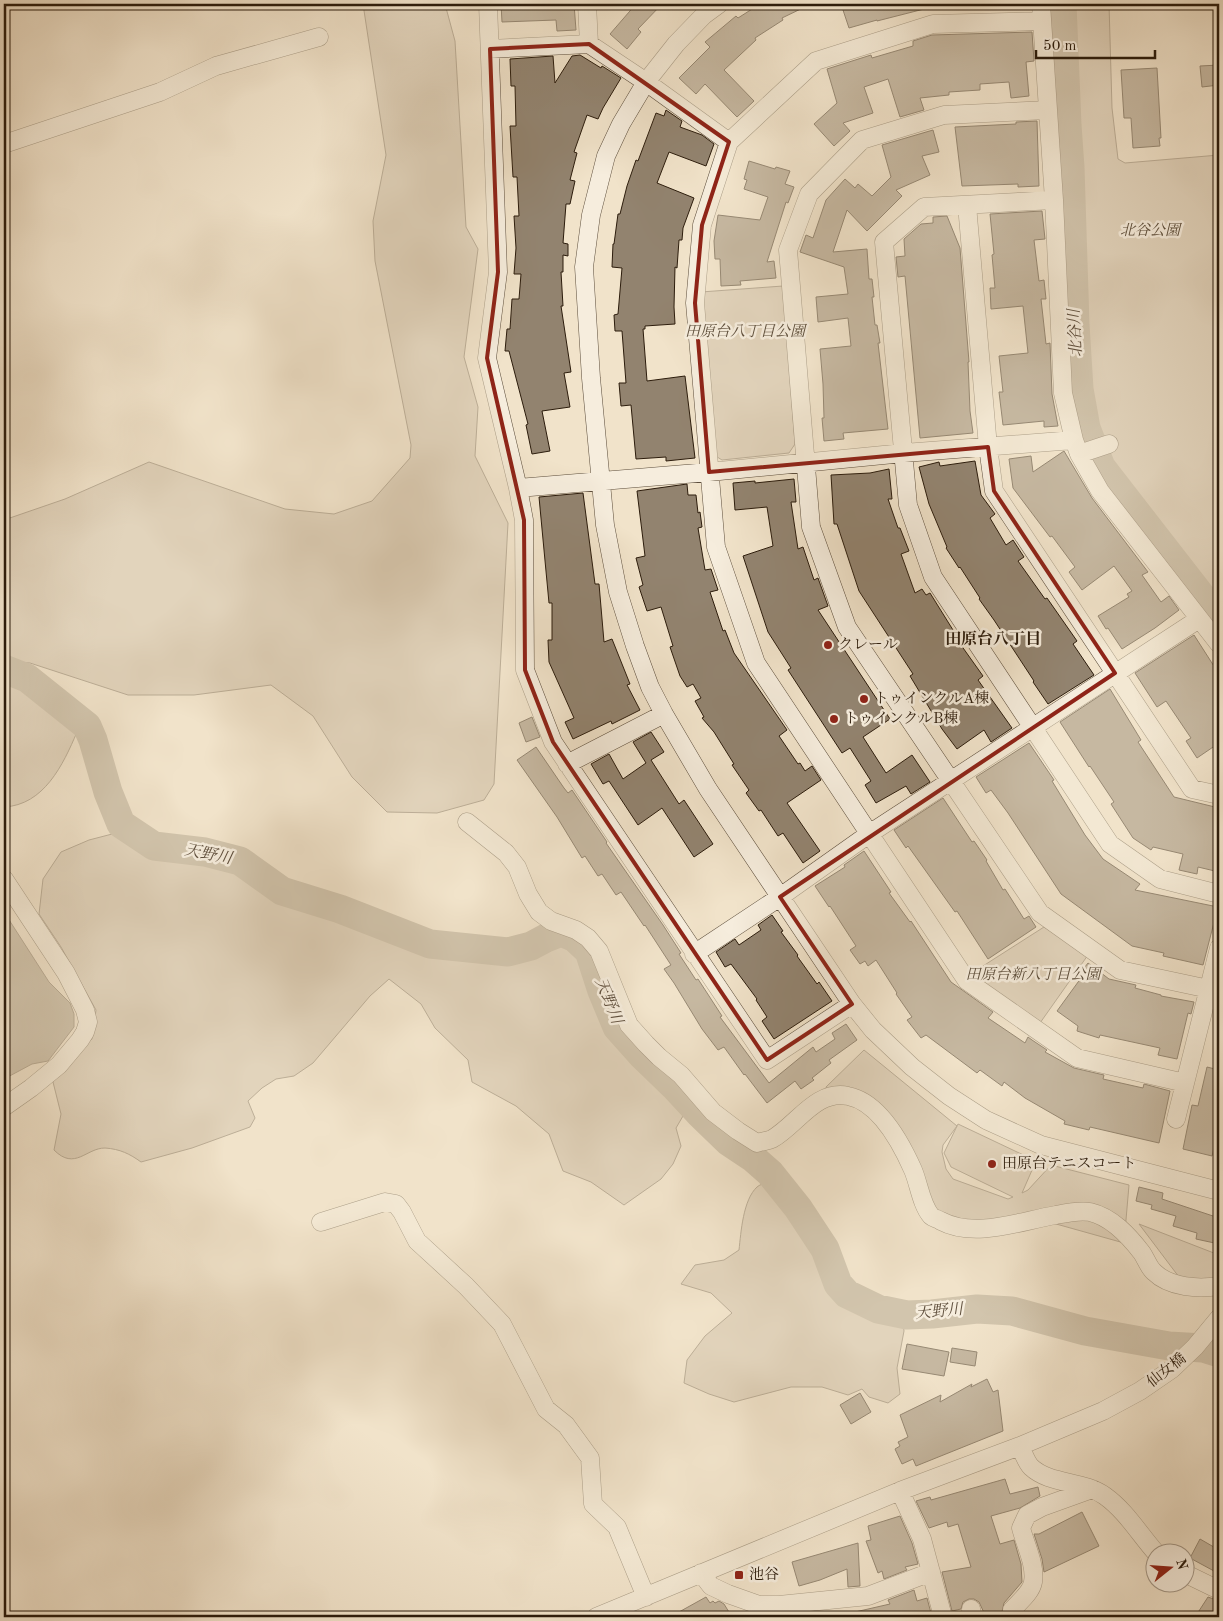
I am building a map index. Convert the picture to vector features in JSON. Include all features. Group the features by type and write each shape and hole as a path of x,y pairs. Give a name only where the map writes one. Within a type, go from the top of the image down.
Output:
{"street":[{"path":"488,4 498,272 487,358 524,520 525,670 553,742 766,1060 852,1004"},
{"path":"587,4 589,44"},
{"path":"719,4 704,15 676,44 646,82 621,124 606,156 591,215 584,267 605,525 618,592 650,687 708,789 852,1004 873,1030 912,1067 949,1096 986,1120 1041,1145 1219,1191"},
{"path":"1185,1083 1077,1058 967,981 756,663 716,547 695,303 702,225 729,142 816,61 933,24 1041,12 1054,200 1063,394 1079,449 1100,491 1219,644"},
{"path":"4,144 160,92 216,66 319,37"},
{"path":"490,49 589,44 646,82 729,142"},
{"path":"1048,110 944,115 862,140 809,194 788,250 812,527 847,627 1040,912 1120,970 1209,988"},
{"path":"1054,200 924,208 884,242 908,505 933,577 1110,844 1160,879 1219,894"},
{"path":"967,205 988,447 994,491 1192,789 1219,795"},
{"path":"518,488 904,453 988,447 1079,449 1109,444"},
{"path":"694,954 869,834 1198,619"},
{"path":"567,764 664,714"},
{"path":"466,822 506,852 517,868 528,894 539,912 551,921 576,930 588,938 599,951 630,1025 659,1057 681,1075 713,1112 738,1131 757,1142 771,1140 824,1097 835,1094 848,1096 865,1102 879,1114 913,1170 931,1216 950,1226 969,1229 998,1227 1073,1212 1090,1212 1108,1220 1126,1233 1154,1273 1169,1281 1191,1287 1206,1288 1219,1286"},
{"path":"4,879 66,973 85,1010 88,1022 80,1040 59,1065 4,1107"},
{"path":"1176,1118 1219,948"},
{"path":"321,1222 385,1202 396,1204 417,1241 466,1286 502,1324 546,1409 566,1425 590,1458 593,1504 617,1527 646,1597"},
{"name":"仙女橋","path":"596,1617 631,1610 646,1597 701,1573 900,1491 1020,1446 1103,1410 1140,1391 1172,1369 1196,1347 1219,1318"},
{"path":"1020,1446 1030,1466 1043,1475 1086,1486 1105,1496 1125,1514 1149,1544"},
{"path":"1012,1610 1029,1591 1033,1582 1032,1566 1020,1528 1027,1515 1042,1507 1092,1489"},
{"path":"900,1491 922,1539 943,1617"},
{"path":"701,1573 711,1586 728,1594 759,1605 779,1605 868,1596 931,1572"},
{"path":"1196,1579 1219,1590"}],"highlighted area":[{"path":"589,44 729,142 702,225 695,303 709,472 988,447 994,491 1115,673 780,897 852,1004 767,1060 553,742 525,670 524,520 487,358 498,272 490,49"}],"green space":[{"path":"363,4 445,4 455,41 466,227 478,249 464,357 478,407 475,456 508,523 494,784 484,800 437,813 387,812 352,777 313,716 271,685 194,695 128,695 30,663 4,662 4,520 65,499 149,462 285,509 334,514 372,501 410,458 411,445 375,261 373,221 386,155"},
{"name":"北谷公園","path":"1069,4 1109,4 1112,108 1118,159 1125,163 1219,155 1219,605 1124,485 1105,452 1094,424 1086,392 1076,111"},
{"name":"田原台八丁目公園","path":"783,286 795,444 789,453 722,460 714,455 701,292"},
{"path":"4,676 10,676 43,692 78,725 77,732 58,770 41,791 18,805 4,807"},
{"path":"116,833 152,849 162,849 287,884 327,902 382,933 395,944 441,955 487,959 523,957 554,938 575,942 616,1035 629,1047 648,1072 670,1092 683,1116 676,1128 681,1146 673,1164 661,1179 624,1205 591,1182 563,1171 549,1134 516,1106 472,1082 468,1060 435,1028 421,1004 389,979 370,996 313,1063 294,1076 276,1079 262,1088 248,1101 255,1118 250,1127 192,1148 141,1162 124,1152 105,1148 92,1151 74,1159 61,1156 54,1150 61,1114 53,1082 58,1072 92,1039 96,1010 61,947 39,914 43,879 61,852 89,840"},
{"name":"田原台新八丁目公園","path":"1044,927 1088,955 1040,1023 978,978 983,966"},
{"path":"864,1050 957,1126 958,1124 1036,1161 1022,1193 1028,1190 1051,1165 1129,1185 1124,1243 1024,1215 998,1221 960,1222 935,1209 867,1099 828,1096 826,1087","holes":["957,1126 944,1153 951,1167 1013,1197 1008,1199 953,1179 946,1169 942,1152 943,1145"]},
{"path":"768,1181 794,1187 817,1216 840,1268 853,1291 902,1310 904,1331 897,1368 900,1394 888,1403 869,1397 862,1389 848,1395 822,1387 791,1387 734,1402 684,1383 687,1360 705,1336 732,1313 711,1293 681,1284 695,1265 724,1260 739,1250 744,1217 749,1200 757,1187"},
{"path":"1139,1224 1219,1255 1219,1280 1182,1281"}],"shaded area":[{"path":"4,912 49,982 70,1003 74,1014 74,1027 48,1061 32,1064 4,1079"}],"building":[{"path":"501,4 574,4 576,30 557,31 556,20 502,22"},
{"path":"636,4 662,4 638,29 641,32 627,49 610,34"},
{"path":"760,4 811,4 782,18 783,20 755,38 756,40 724,70 754,101 737,117 705,84 696,94 679,78 710,47 705,42 736,16 738,18"},
{"path":"841,4 928,4 928,8 849,28"},
{"path":"1032,32 1034,61 1026,62 1029,96 1011,98 1009,82 980,84 980,90 949,92 949,95 920,98 924,110 900,117 888,79 864,87 873,113 843,123 850,131 834,146 814,124 837,103 827,69 871,55 872,58 913,46 913,41 932,35"},
{"path":"580,55 621,78 598,119 587,115 574,152 577,153 570,180 575,181 570,204 566,204 563,243 568,244 568,256 563,255 563,272 561,272 563,306 561,306 571,372 564,373 570,407 542,411 550,451 532,454 526,425 528,424 509,351 505,351 507,329 510,329 512,299 519,299 521,274 514,274 516,248 514,216 519,216 517,177 513,177 510,126 516,126 515,86 511,86 510,59 553,56 555,83 572,56"},
{"path":"1219,65 1219,85 1202,87 1200,66"},
{"path":"1157,68 1160,146 1133,148 1131,118 1124,118 1121,70"},
{"path":"666,110 682,121 680,127 702,135 714,144 706,166 669,152 657,183 694,198 683,228 682,240 679,240 677,268 675,267 675,324 645,326 645,329 643,329 647,381 685,376 695,458 666,461 666,457 636,459 631,405 621,406 619,383 626,383 622,331 615,331 614,315 618,314 622,268 612,267 613,244 618,214 620,214 627,186 656,113 664,116"},
{"path":"1037,121 1039,186 1018,187 1018,184 962,186 955,127"},
{"path":"933,130 939,152 922,156 930,175 896,190 902,196 867,231 847,210 833,252 867,249 869,279 872,279 874,297 872,297 875,325 877,325 880,343 878,343 888,429 843,433 844,439 824,441 820,349 851,346 848,318 818,322 816,297 848,294 844,267 800,252 806,235 813,238 826,200 845,179 855,188 858,184 872,196 891,177 882,145"},
{"path":"749,161 775,169 776,167 790,171 785,184 794,187 788,203 786,202 767,262 774,261 776,278 740,281 741,285 721,286 720,259 715,259 714,241 718,215 760,220 768,197 744,189 747,180 744,179"},
{"path":"1042,211 1045,239 1034,240 1039,281 1044,280 1046,299 1041,299 1046,344 1050,343 1052,394 1058,426 1044,427 1044,421 1003,425 999,392 1003,392 999,356 1028,353 1023,306 991,309 990,288 995,288 990,214"},
{"path":"947,216 960,248 973,433 920,438 905,276 898,277 896,257 905,256 904,239 921,224 933,223 933,217"},
{"path":"1064,451 1092,498 1148,572 1142,575 1161,602 1169,596 1179,610 1122,649 1098,616 1129,597 1127,594 1132,591 1114,566 1082,590 1069,572 1075,567 1013,488 1009,459 1031,456 1033,472"},
{"path":"975,461 981,495 995,514 990,518 1006,545 1013,540 1024,557 1018,561 1077,641 1073,644 1094,675 1048,704 946,548 929,504 919,467 939,462 940,466"},
{"path":"889,469 892,499 888,499 898,528 900,528 909,551 901,554 915,593 922,589 926,595 930,593 953,630 951,631 983,676 978,680 1012,728 991,742 984,730 957,749 942,729 910,676 913,674 859,591 837,524 834,524 831,475 870,473"},
{"path":"794,479 796,502 791,502 798,549 803,547 814,580 818,578 828,606 818,610 890,719 863,737 886,773 912,755 930,782 911,794 906,786 876,803 865,785 871,781 850,748 842,753 788,670 791,668 768,632 743,556 773,546 767,507 735,510 733,483"},
{"path":"687,484 688,495 696,495 702,527 698,528 705,570 711,569 718,590 710,592 723,631 725,630 734,653 787,730 779,736 798,764 800,763 805,771 812,766 821,780 787,803 820,851 803,863 783,833 778,836 761,810 759,811 746,793 749,790 732,765 734,764 714,732 702,718 704,717 695,701 701,698 693,684 687,687 680,676 670,647 673,646 661,607 647,611 639,587 643,585 636,558 645,556 637,491"},
{"path":"583,493 595,584 599,584 604,642 612,639 630,684 627,685 640,710 612,724 611,721 573,739 565,722 574,718 549,662 548,640 552,640 552,603 549,603 539,497"},
{"path":"1194,635 1219,674 1219,743 1197,758 1186,741 1191,738 1166,701 1157,707 1135,673"},
{"path":"1110,689 1141,740 1138,742 1174,797 1219,808 1219,872 1198,867 1197,874 1179,870 1183,854 1153,847 1151,850 1133,838 1111,804 1114,802 1060,722"},
{"path":"532,717 540,737 526,742 519,723"},
{"path":"651,732 664,752 651,760 679,804 684,800 713,844 694,857 662,808 638,825 609,781 603,784 591,764 609,754 623,779 646,763 633,742"},
{"path":"1029,743 1054,780 1052,781 1085,835 1103,859 1140,884 1135,890 1218,907 1203,965 1163,956 1164,953 1132,946 1061,894 1008,813 991,790 986,793 976,777"},
{"path":"536,747 568,793 572,790 663,925 681,953 679,954 722,1016 720,1017 769,1083 813,1047 816,1052 835,1039 832,1033 846,1024 857,1040 829,1060 831,1063 812,1078 814,1080 801,1089 795,1081 767,1103 724,1047 718,1050 702,1029 664,969 671,965 645,925 621,892 616,895 602,874 598,876 585,856 582,858 557,817 517,760"},
{"path":"943,798 972,842 974,841 987,860 1003,890 1005,889 1024,919 1029,916 1036,927 988,959 957,911 955,912 908,846 906,848 894,830"},
{"path":"864,851 891,892 889,893 911,921 951,982 993,1012 988,1018 1025,1043 1028,1037 1047,1050 1045,1052 1074,1068 1104,1075 1103,1079 1143,1088 1144,1084 1170,1091 1159,1143 1090,1127 1089,1130 1064,1124 1065,1121 1025,1098 1004,1082 1002,1086 980,1070 977,1073 926,1035 921,1038 907,1020 912,1017 876,960 868,966 865,961 860,964 850,950 856,946 815,886 845,867 844,865"},
{"path":"772,915 797,956 832,1001 774,1039 762,1021 767,1017 757,999 731,964 725,967 716,952 735,939 739,945 761,930 758,925"},
{"path":"1088,963 1109,979 1136,985 1135,988 1161,996 1194,1002 1191,1014 1188,1013 1177,1059 1158,1055 1160,1048 1100,1035 1099,1038 1077,1031 1078,1026 1057,1011 1081,978 1078,976"},
{"path":"1207,1067 1219,1070 1219,1127 1212,1156 1183,1149 1192,1105 1198,1106"},
{"path":"1139,1187 1163,1193 1162,1199 1219,1218 1219,1244 1196,1239 1197,1233 1173,1226 1176,1216 1151,1209 1152,1205 1136,1201"},
{"path":"907,1344 949,1352 944,1376 902,1369"},
{"path":"952,1348 977,1352 975,1366 950,1362"},
{"path":"987,1379 993,1392 998,1390 1003,1431 916,1466 913,1459 902,1464 895,1449 900,1446 898,1442 908,1437 900,1415 941,1395 940,1402 972,1384 971,1387"},
{"path":"860,1393 871,1412 851,1424 840,1405"},
{"path":"1005,1479 1010,1494 1038,1487 1040,1496 1020,1508 991,1516 1000,1544 1014,1540 1021,1564 1022,1582 1004,1603 1002,1612 986,1617 979,1602 974,1599 963,1602 961,1609 952,1611 942,1572 971,1567 958,1524 948,1527 947,1522 929,1528 916,1501 930,1497 931,1500"},
{"path":"1082,1512 1099,1546 1044,1572 1034,1534 1039,1534"},
{"path":"900,1516 912,1543 918,1564 905,1567 907,1570 884,1579 882,1571 878,1573 866,1541 871,1540 868,1526"},
{"path":"1200,1539 1219,1550 1219,1562 1214,1571 1196,1561 1196,1547"},
{"path":"858,1543 860,1586 848,1587 847,1569 799,1586 792,1562"},
{"path":"914,1590 917,1601 927,1598 932,1617 855,1617 855,1612 890,1604 888,1600"},
{"path":"706,1597 710,1603 719,1601 724,1604 732,1617 670,1617"},
{"path":"1208,1597 1219,1601 1219,1617 1195,1617"}],"waterway":[{"name":"北谷川","path":"1062,4 1075,325 1079,389 1086,428 1101,467 1219,619"},
{"name":"天野川","path":"4,669 27,678 87,726 108,792 121,824 154,846 205,852 240,861 282,891 340,909 430,944 508,952 531,946 561,932 575,938 589,951 602,991 617,1027 642,1055 729,1142 753,1158 770,1173 798,1208 825,1249 838,1284 847,1294 878,1309 907,1315 977,1309 1012,1311 1085,1331 1169,1346 1203,1348 1219,1353"}],"place":[{"name":"クレール","path":"828,645"},
{"name":"トゥインクルA棟","path":"864,699"},
{"name":"トゥインクルB棟","path":"834,719"},
{"name":"田原台テニスコート","path":"992,1164"},
{"name":"池谷","path":"739,1575"}],"district":[{"name":"田原台八丁目","path":"993,640"}]}
